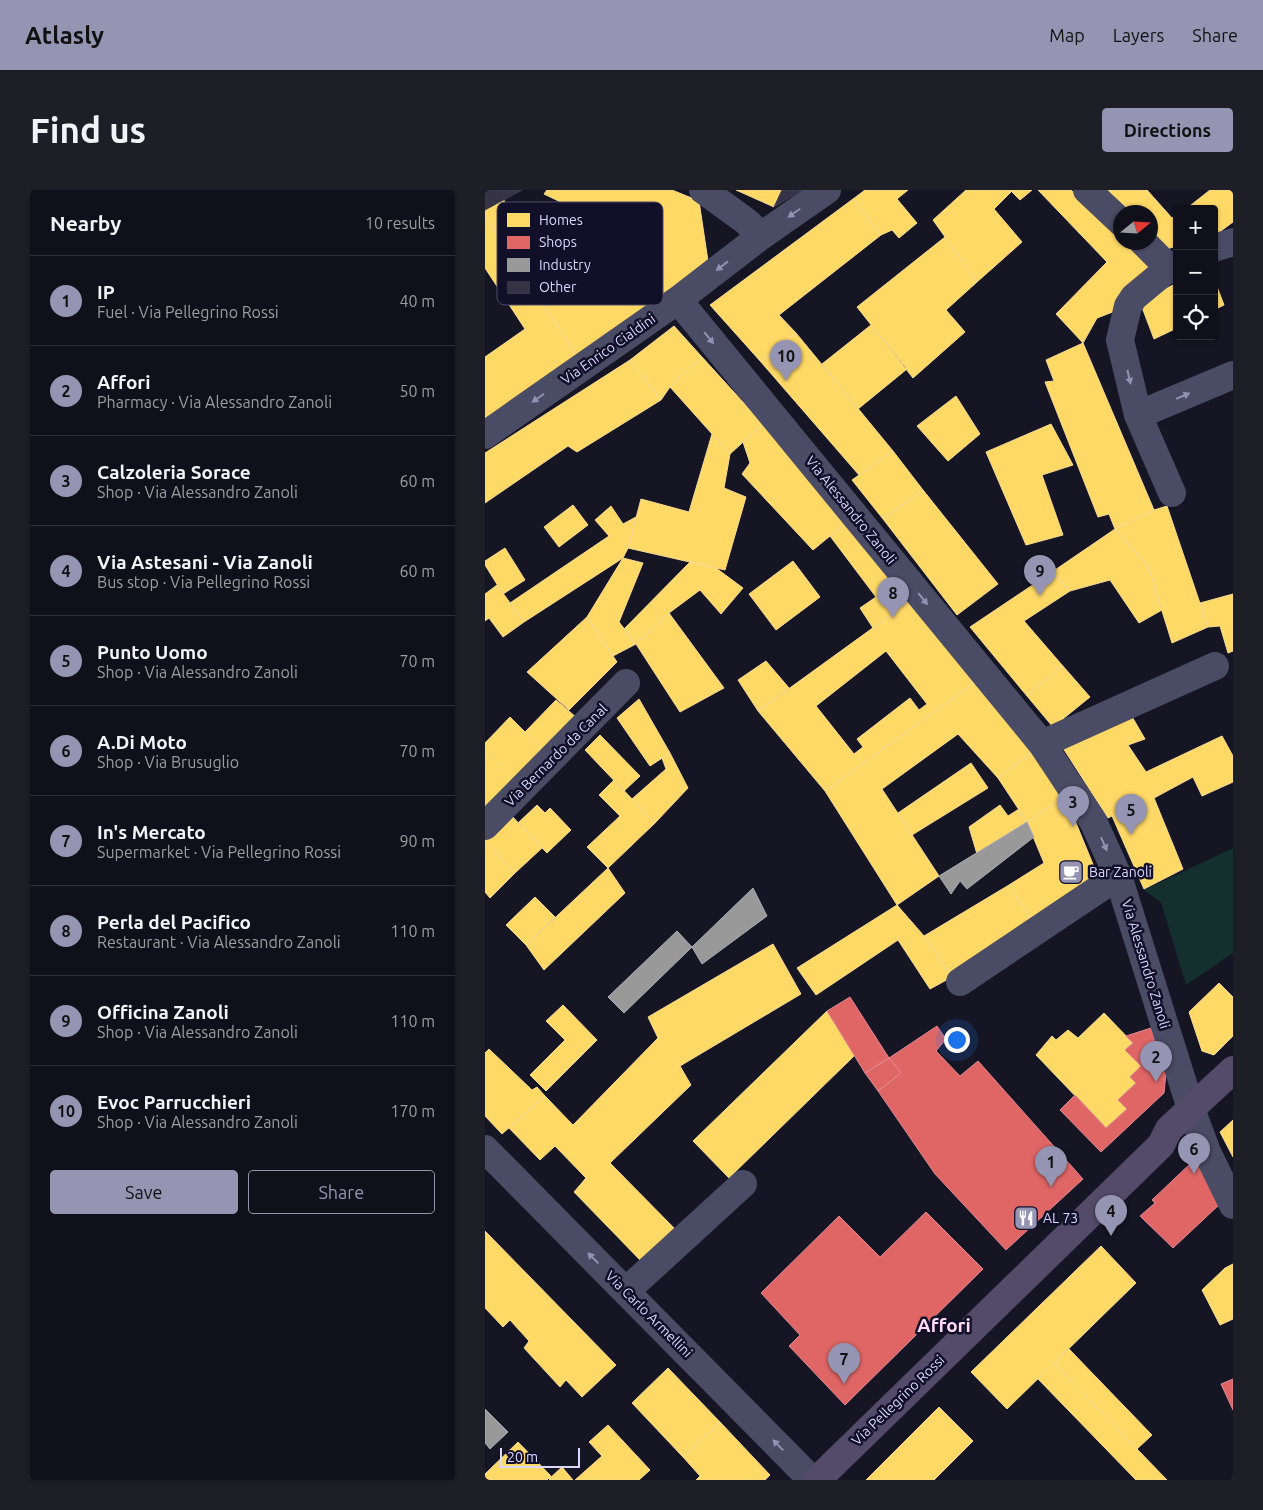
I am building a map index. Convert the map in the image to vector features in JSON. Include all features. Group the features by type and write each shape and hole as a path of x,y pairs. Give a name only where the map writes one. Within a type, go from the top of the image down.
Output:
{"main road":[{"name":"Via Pellegrino Rossi","path":"817,1480 1161,1146 1169,1129 1233,1070"}],"street":[{"path":"703,190 747,222 761,236"},
{"name":"Via Enrico Cialdini","path":"485,435 678,300 761,236 827,190"},
{"path":"1087,190 1113,214"},
{"path":"1218,247 1233,242"},
{"path":"1153,250 1173,266 1134,297 1128,306 1120,340 1137,415 1172,493"},
{"name":"Via Alessandro Zanoli","path":"678,300 1042,744 1093,821 1118,876 1191,1109 1207,1152 1233,1205"},
{"path":"1137,415 1233,375"},
{"path":"1042,744 1215,666"},
{"name":"Via Bernardo da Canal","path":"485,826 627,683"},
{"path":"960,982 1118,876"},
{"name":"Via Carlo Armellini","path":"485,1149 812,1480"},
{"path":"626,1291 743,1184"}],"green space":[{"path":"1233,848 1233,953 1186,985 1161,902 1144,890"}],"building: Homes":[{"path":"547,190 672,190 699,201 708,261 663,295 663,202 561,202 544,194"},
{"path":"736,190 782,190 774,207"},
{"path":"865,190 908,190 897,199 917,223 899,238 892,230 881,235 853,199"},
{"path":"966,190 1010,190 1011,192 994,209 1022,242 977,282 933,220"},
{"path":"1010,190 1032,190 1020,200"},
{"path":"1038,190 1071,190 1113,230 1113,250 1134,250 1150,266 1123,308 1097,318 1083,343 1056,314 1107,262"},
{"path":"1101,190 1147,190 1173,217 1173,247 1160,251 1158,249 1158,205 1116,205"},
{"path":"1210,190 1233,190 1233,222 1218,233 1218,205 1191,205"},
{"path":"853,199 881,235 779,315 796,333 761,362 710,305"},
{"path":"497,203 497,234 485,216 485,210"},
{"path":"485,216 497,234 497,286 485,268"},
{"path":"945,237 977,282 946,310 965,332 913,378 857,307"},
{"path":"1173,285 1173,330 1154,339 1140,302"},
{"path":"1218,289 1224,305 1218,308"},
{"path":"509,305 544,305 579,359 485,424 485,357 525,329"},
{"path":"544,305 650,305 579,359"},
{"path":"871,325 907,369 858,409 822,364"},
{"path":"674,326 702,357 670,387 661,400 630,360"},
{"path":"796,333 893,451 859,475 761,362"},
{"path":"1083,343 1154,510 1115,529 1109,514 1098,517 1045,382 1054,381 1046,360"},
{"path":"702,357 763,424 730,454 670,387"},
{"path":"630,360 661,400 577,452 568,446 485,503 485,453"},
{"path":"956,396 980,434 948,461 917,426"},
{"path":"763,424 847,522 813,550 742,474 750,463 743,442"},
{"path":"1051,424 1073,465 1042,475 1063,535 1026,545 986,452"},
{"path":"712,434 730,454 724,488 746,497 725,570 628,548 641,499 689,512"},
{"path":"893,451 923,490 883,519 852,480"},
{"path":"923,490 998,584 957,615 883,519"},
{"path":"573,505 588,525 559,547 544,527"},
{"path":"611,506 623,524 636,517 628,548 623,558 524,622 510,603 609,536 595,520"},
{"path":"1167,506 1208,627 1172,643 1148,566 1115,529 1154,510"},
{"path":"847,522 910,601 873,628 860,608 876,597 830,536"},
{"path":"1115,529 1148,566 1162,610 1139,623 1110,580 1070,591 1052,572"},
{"path":"505,548 525,580 503,594 485,565 485,561"},
{"path":"623,558 643,563 619,622 636,644 613,656 587,617"},
{"path":"793,561 820,597 776,630 749,594"},
{"path":"690,562 716,568 743,588 721,614 700,590 669,613 636,644 624,629"},
{"path":"1052,572 1070,591 1024,621 1062,665 1027,696 970,627"},
{"path":"497,585 524,622 503,637 489,618 485,621 485,594"},
{"path":"1233,594 1233,651 1228,653 1220,626 1208,627 1200,603"},
{"path":"910,601 974,683 825,791 758,711","holes":["886,651 927,704 919,710 910,698 857,739 863,747 854,754 816,706"]},
{"path":"669,613 724,688 680,712 636,644"},
{"path":"587,617 617,662 569,710 527,672"},
{"path":"766,661 789,688 758,711 738,680"},
{"path":"1062,665 1090,697 1053,727 1027,696"},
{"path":"974,683 1032,752 998,778 958,734 882,789 939,876 897,905 825,791"},
{"path":"639,699 670,753 650,766 617,718"},
{"path":"556,700 577,718 544,751 525,732"},
{"path":"1131,715 1145,739 1128,745 1146,772 1222,736 1233,756 1233,782 1202,796 1193,777 1154,798 1183,869 1144,889 1112,816 1108,818 1063,748"},
{"path":"510,717 544,751 515,781 485,751 485,743"},
{"path":"600,735 640,776 624,791 585,750"},
{"path":"485,751 515,781 485,808"},
{"path":"1032,752 1065,796 1027,822 998,778"},
{"path":"670,753 688,788 655,823 632,799 666,769 662,758"},
{"path":"971,763 988,788 912,835 898,813"},
{"path":"614,780 655,823 608,868 587,847 620,816 599,795"},
{"path":"1065,796 1099,879 1033,921 1009,885 1044,863 1027,822"},
{"path":"537,805 545,813 550,808 571,830 547,853 518,823"},
{"path":"1000,805 1008,816 1019,809 1027,822 977,854 969,827"},
{"path":"510,814 542,848 515,873 485,842 485,839"},
{"path":"485,842 515,873 490,898 485,892"},
{"path":"608,868 625,893 544,970 526,945"},
{"path":"1009,885 1033,921 952,977 924,936"},
{"path":"535,897 555,917 526,945 506,925"},
{"path":"897,905 924,936 952,977 930,989 898,940 816,995 797,968"},
{"path":"773,944 801,994 680,1066 691,1085 610,1163 675,1229 641,1261 574,1192 586,1178 555,1146 540,1160 509,1128 545,1096 573,1125 658,1038 648,1017"},
{"path":"1219,983 1233,997 1233,1036 1214,1055 1202,1051 1189,1012"},
{"path":"563,1005 597,1040 546,1091 530,1075 565,1040 546,1021"},
{"path":"827,1011 855,1055 729,1178 693,1141"},
{"path":"1104,1013 1133,1043 1125,1050 1141,1066 1130,1077 1136,1083 1118,1100 1127,1109 1106,1128 1036,1055 1052,1036 1056,1040 1068,1030 1078,1038"},
{"path":"489,1049 532,1090 537,1087 545,1096 502,1134 485,1116 485,1053"},
{"path":"1233,1120 1233,1157 1220,1132"},
{"path":"485,1231 616,1365 582,1397 566,1380 560,1387 524,1348 529,1341 510,1320 503,1327 485,1308"},
{"path":"1101,1246 1136,1283 1007,1409 971,1372"},
{"path":"1233,1264 1233,1319 1220,1325 1202,1290 1225,1268"},
{"path":"1069,1349 1152,1435 1137,1449 1054,1363"},
{"path":"1054,1363 1167,1480 1136,1480 1038,1379"},
{"path":"668,1368 720,1422 683,1457 632,1403"},
{"path":"939,1407 973,1441 934,1480 866,1480"},
{"path":"720,1422 770,1475 765,1480 696,1480 700,1476 683,1457"},
{"path":"608,1425 650,1470 639,1480 575,1480 602,1456 589,1442"},
{"path":"518,1442 551,1476 547,1480 485,1480 485,1474"},
{"path":"562,1467 573,1480 549,1479"}],"building: Shops":[{"path":"850,997 889,1058 865,1073 827,1011"},
{"path":"937,1026 946,1039 936,1051 960,1076 978,1061 1083,1179 1006,1250 935,1174 878,1091 901,1073 889,1058"},
{"path":"1151,1028 1166,1073 1164,1093 1101,1152 1060,1110 1075,1095 1106,1128 1127,1109 1118,1100 1136,1083 1130,1077 1141,1066 1125,1050 1133,1043 1126,1036"},
{"path":"889,1058 901,1073 878,1091 865,1073"},
{"path":"1196,1160 1220,1204 1173,1248 1140,1216 1155,1203 1152,1200"},
{"path":"926,1212 983,1269 845,1405 789,1346 800,1335 761,1293 839,1216 880,1257"},
{"path":"1233,1379 1233,1410 1221,1384"}],"building: Industry":[{"path":"1027,822 1034,837 967,889 960,881 951,894 939,876"},
{"path":"753,888 767,916 702,964 692,947"},
{"path":"677,931 692,947 624,1013 608,997"},
{"path":"485,1409 508,1432 490,1449 485,1443"}],"building: Other":[{"path":"487,190 522,190 485,210 485,191"},
{"path":"782,190 802,190 774,207"}],"place":[{"name":"Evoc Parrucchieri","path":"786,381"},
{"name":"Officina Zanoli","path":"1040,596"},
{"name":"Perla del Pacifico","path":"893,618"},
{"name":"Calzoleria Sorace","path":"1073,827"},
{"name":"Punto Uomo","path":"1131,835"},
{"name":"Bar Zanoli","path":"1071,872"},
{"name":"Affori","path":"1156,1082"},
{"name":"A.Di Moto","path":"1194,1174"},
{"name":"IP","path":"1051,1187"},
{"name":"AL 73","path":"1026,1218"},
{"name":"Via Astesani - Via Zanoli","path":"1111,1236"},
{"name":"In's Mercato","path":"844,1384"}],"district":[{"name":"Affori","path":"944,1325"}]}
